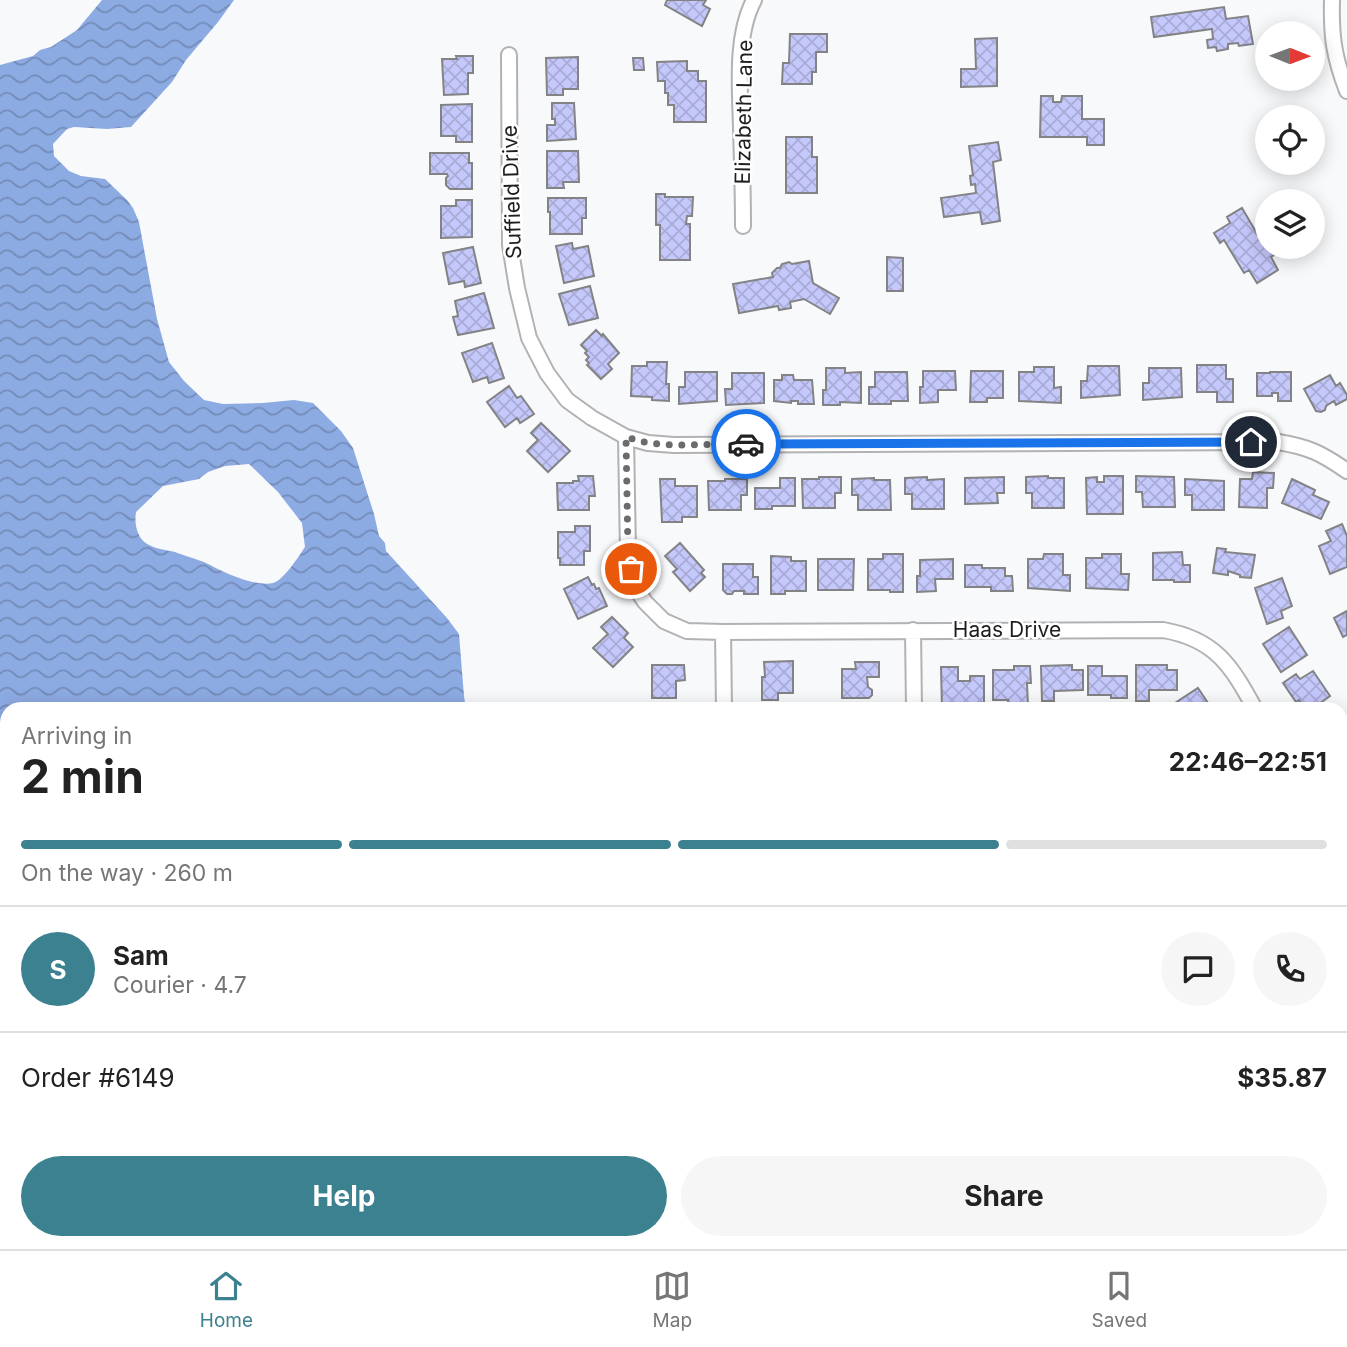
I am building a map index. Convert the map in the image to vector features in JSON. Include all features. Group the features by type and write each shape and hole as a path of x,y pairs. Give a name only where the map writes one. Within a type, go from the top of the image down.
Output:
{"street":[{"name":"Elizabeth Lane","path":"743,226 740,66 745,28 754,0"},
{"path":"1332,0 1331,28 1336,62 1347,91"},
{"name":"Suffield Drive","path":"509,55 510,245 529,338 547,373 567,400 626,437 648,443 674,445 1278,442 1302,446 1325,456 1347,471"},
{"name":"Haas Drive","path":"626,437 628,554 634,584 645,602 664,621 687,631 1150,629 1175,632 1198,640 1224,659 1251,702"},
{"path":"913,630 914,702"},
{"path":"723,632 724,702"}],"water":[{"path":"102,0 234,0 186,60 172,82 131,127 67,129 53,144 54,156 69,171 81,176 105,179 133,208 139,222 157,319 169,362 184,381 204,400 223,404 294,400 313,403 341,431 353,448 386,551 459,634 465,702 0,702 0,65 33,56 40,50 51,47 77,30","holes":["249,464 278,492 302,523 305,547 286,573 277,581 265,584 248,581 199,560 152,546 145,542 137,531 136,512 163,486 199,479 208,472 225,466"]}],"building":[{"path":"667,0 706,0 703,5 710,9 702,26 665,5"},
{"path":"1224,7 1226,19 1248,16 1253,44 1228,44 1228,49 1217,51 1216,47 1208,48 1207,40 1213,39 1212,29 1154,37 1151,17"},
{"path":"790,34 827,34 827,52 816,52 816,72 812,72 812,84 782,84 783,63 789,63"},
{"path":"997,38 997,86 961,87 961,69 976,69 975,39"},
{"path":"456,56 473,56 473,73 468,73 468,94 444,95 442,59 457,59"},
{"path":"578,57 578,89 563,89 563,95 547,95 546,58"},
{"path":"633,58 643,58 644,70 634,70"},
{"path":"687,61 687,71 698,71 698,81 706,81 706,122 674,122 674,105 668,105 665,81 658,81 657,62"},
{"path":"1041,96 1053,96 1053,102 1061,102 1062,96 1082,96 1082,119 1104,119 1104,145 1087,145 1087,137 1040,137"},
{"path":"552,103 574,103 576,139 547,141 547,125 555,125 555,119 552,119"},
{"path":"472,104 472,142 456,142 456,136 441,136 441,105"},
{"path":"786,137 812,137 812,157 817,157 817,193 786,193"},
{"path":"998,142 1001,160 993,162 1000,221 982,224 980,212 944,217 941,198 976,193 975,184 971,185 970,176 973,175 969,146"},
{"path":"547,151 578,151 579,182 563,182 564,188 547,188"},
{"path":"430,153 469,153 469,163 472,163 472,189 450,189 446,185 447,174 430,174"},
{"path":"656,194 665,194 665,197 693,197 692,216 687,216 686,224 690,224 690,260 660,260 660,225 656,225"},
{"path":"548,198 586,198 586,218 582,218 582,234 550,234"},
{"path":"456,200 472,200 472,237 441,238 441,206 456,206"},
{"path":"1242,208 1255,230 1255,259 1272,259 1278,270 1257,283 1249,270 1244,273 1224,240 1220,243 1214,233 1230,223 1227,217"},
{"path":"572,243 573,249 588,246 594,276 564,283 556,246"},
{"path":"473,247 481,283 465,287 464,281 449,284 443,253"},
{"path":"887,257 903,258 903,291 887,291"},
{"path":"809,261 813,283 839,298 830,314 804,299 790,302 791,308 779,310 778,306 739,313 733,284 773,277 772,273 782,264"},
{"path":"590,286 598,318 569,325 559,294"},
{"path":"484,293 494,328 458,335 453,317 458,316 455,301"},
{"path":"596,330 602,336 603,334 619,353 608,364 612,369 601,379 587,365 589,363 586,360 589,357 581,345"},
{"path":"492,343 504,378 489,383 487,377 473,382 462,353"},
{"path":"647,362 667,362 666,384 669,384 669,401 631,396 632,366 647,366"},
{"path":"1197,365 1226,365 1226,379 1233,379 1233,402 1217,402 1217,392 1197,392"},
{"path":"1088,366 1119,366 1120,395 1081,398 1081,381 1087,381"},
{"path":"1034,367 1054,367 1054,388 1061,387 1061,403 1019,401 1019,372 1034,372"},
{"path":"826,368 845,368 845,373 861,372 861,403 840,402 840,405 823,405"},
{"path":"1149,368 1181,368 1182,397 1143,400 1143,383 1149,383"},
{"path":"923,371 955,371 956,390 938,390 938,402 920,403"},
{"path":"971,371 1003,371 1003,398 970,402"},
{"path":"685,372 717,372 717,401 679,404 679,387 685,387"},
{"path":"875,372 907,372 908,401 869,404 869,387 875,387"},
{"path":"1291,372 1291,401 1278,401 1278,393 1272,393 1272,396 1257,396 1257,373"},
{"path":"732,373 764,373 764,403 726,405 725,389 732,389"},
{"path":"782,375 793,375 794,380 812,380 814,404 774,401 774,380 782,380"},
{"path":"1330,375 1336,386 1340,383 1347,399 1336,405 1334,401 1326,406 1325,410 1316,411 1304,389"},
{"path":"509,386 517,398 521,396 534,414 520,423 517,418 505,427 487,402"},
{"path":"541,423 570,451 548,472 527,451 538,440 531,433"},
{"path":"1253,472 1274,473 1273,488 1267,488 1267,508 1239,507 1240,479 1252,479"},
{"path":"578,476 593,476 595,496 589,496 589,510 558,510 557,483 579,481"},
{"path":"1104,476 1123,476 1123,514 1087,514 1086,478 1097,477 1097,482 1104,482"},
{"path":"1136,476 1174,477 1175,507 1143,507 1142,492 1136,492"},
{"path":"841,477 841,493 835,493 835,508 803,508 802,479"},
{"path":"927,477 927,480 944,479 944,509 912,509 912,494 905,494 905,478"},
{"path":"1004,477 1004,493 997,493 998,503 965,504 965,478"},
{"path":"1026,477 1064,478 1064,508 1032,508 1032,493 1026,493"},
{"path":"780,478 795,478 795,506 755,509 755,488 780,488"},
{"path":"660,479 675,479 675,486 697,486 697,517 682,517 682,522 662,522"},
{"path":"747,479 747,495 741,495 741,510 709,510 708,481"},
{"path":"852,479 890,480 891,510 858,510 858,495 852,495"},
{"path":"1185,479 1224,481 1224,510 1192,510 1192,495 1185,495"},
{"path":"1292,479 1315,490 1313,495 1329,502 1321,519 1282,503"},
{"path":"1342,524 1347,536 1347,567 1330,574 1319,546 1331,541 1326,531"},
{"path":"575,526 590,526 590,551 584,551 584,565 560,565 558,532 575,532"},
{"path":"680,543 704,570 701,573 705,577 690,591 673,572 677,569 665,556"},
{"path":"1217,548 1226,549 1225,552 1255,555 1251,578 1240,577 1228,571 1228,575 1213,573"},
{"path":"1182,552 1183,565 1190,565 1190,582 1153,580 1153,553"},
{"path":"883,554 903,554 903,592 868,590 868,559 883,559"},
{"path":"1044,554 1063,554 1063,575 1070,575 1070,591 1028,588 1028,559 1043,559"},
{"path":"1102,554 1121,554 1121,574 1129,574 1128,590 1086,588 1086,558 1102,558"},
{"path":"771,556 791,557 791,561 806,561 806,591 771,594"},
{"path":"818,559 854,559 853,590 818,590"},
{"path":"953,559 953,579 935,579 936,591 917,592 920,560"},
{"path":"723,564 753,564 753,577 758,577 758,594 734,591 727,594 723,590"},
{"path":"965,565 1005,568 1005,576 1012,576 1013,591 991,591 991,587 965,587"},
{"path":"588,577 596,589 599,588 607,606 578,619 564,589"},
{"path":"1282,578 1292,606 1281,611 1283,618 1267,624 1255,588"},
{"path":"1347,611 1347,635 1343,637 1334,618"},
{"path":"612,617 628,633 624,638 633,647 613,667 593,648 608,634 601,627"},
{"path":"1289,627 1307,655 1281,672 1263,644"},
{"path":"793,661 793,693 778,693 778,700 762,700 764,662"},
{"path":"855,662 879,662 879,677 867,677 868,687 872,690 869,698 842,698 842,669 856,669"},
{"path":"652,665 684,665 685,680 676,681 676,698 652,698"},
{"path":"1072,665 1072,670 1083,670 1083,690 1054,691 1054,701 1042,701 1041,666"},
{"path":"1136,665 1167,665 1167,670 1177,670 1177,690 1149,690 1149,701 1136,701"},
{"path":"1014,666 1030,666 1028,702 993,700 993,670 1014,670"},
{"path":"1088,666 1102,666 1102,676 1127,676 1127,698 1088,695"},
{"path":"941,667 958,667 958,681 970,681 970,676 984,676 984,702 942,702"},
{"path":"1313,671 1330,696 1322,702 1296,702 1283,683 1296,674 1300,679"},
{"path":"1198,688 1207,702 1177,702"}],"way so far":[{"path":"631,569 628,554 626,437 648,443 674,445 746,444"}],"route":[{"path":"746,444 1251,442"}]}
